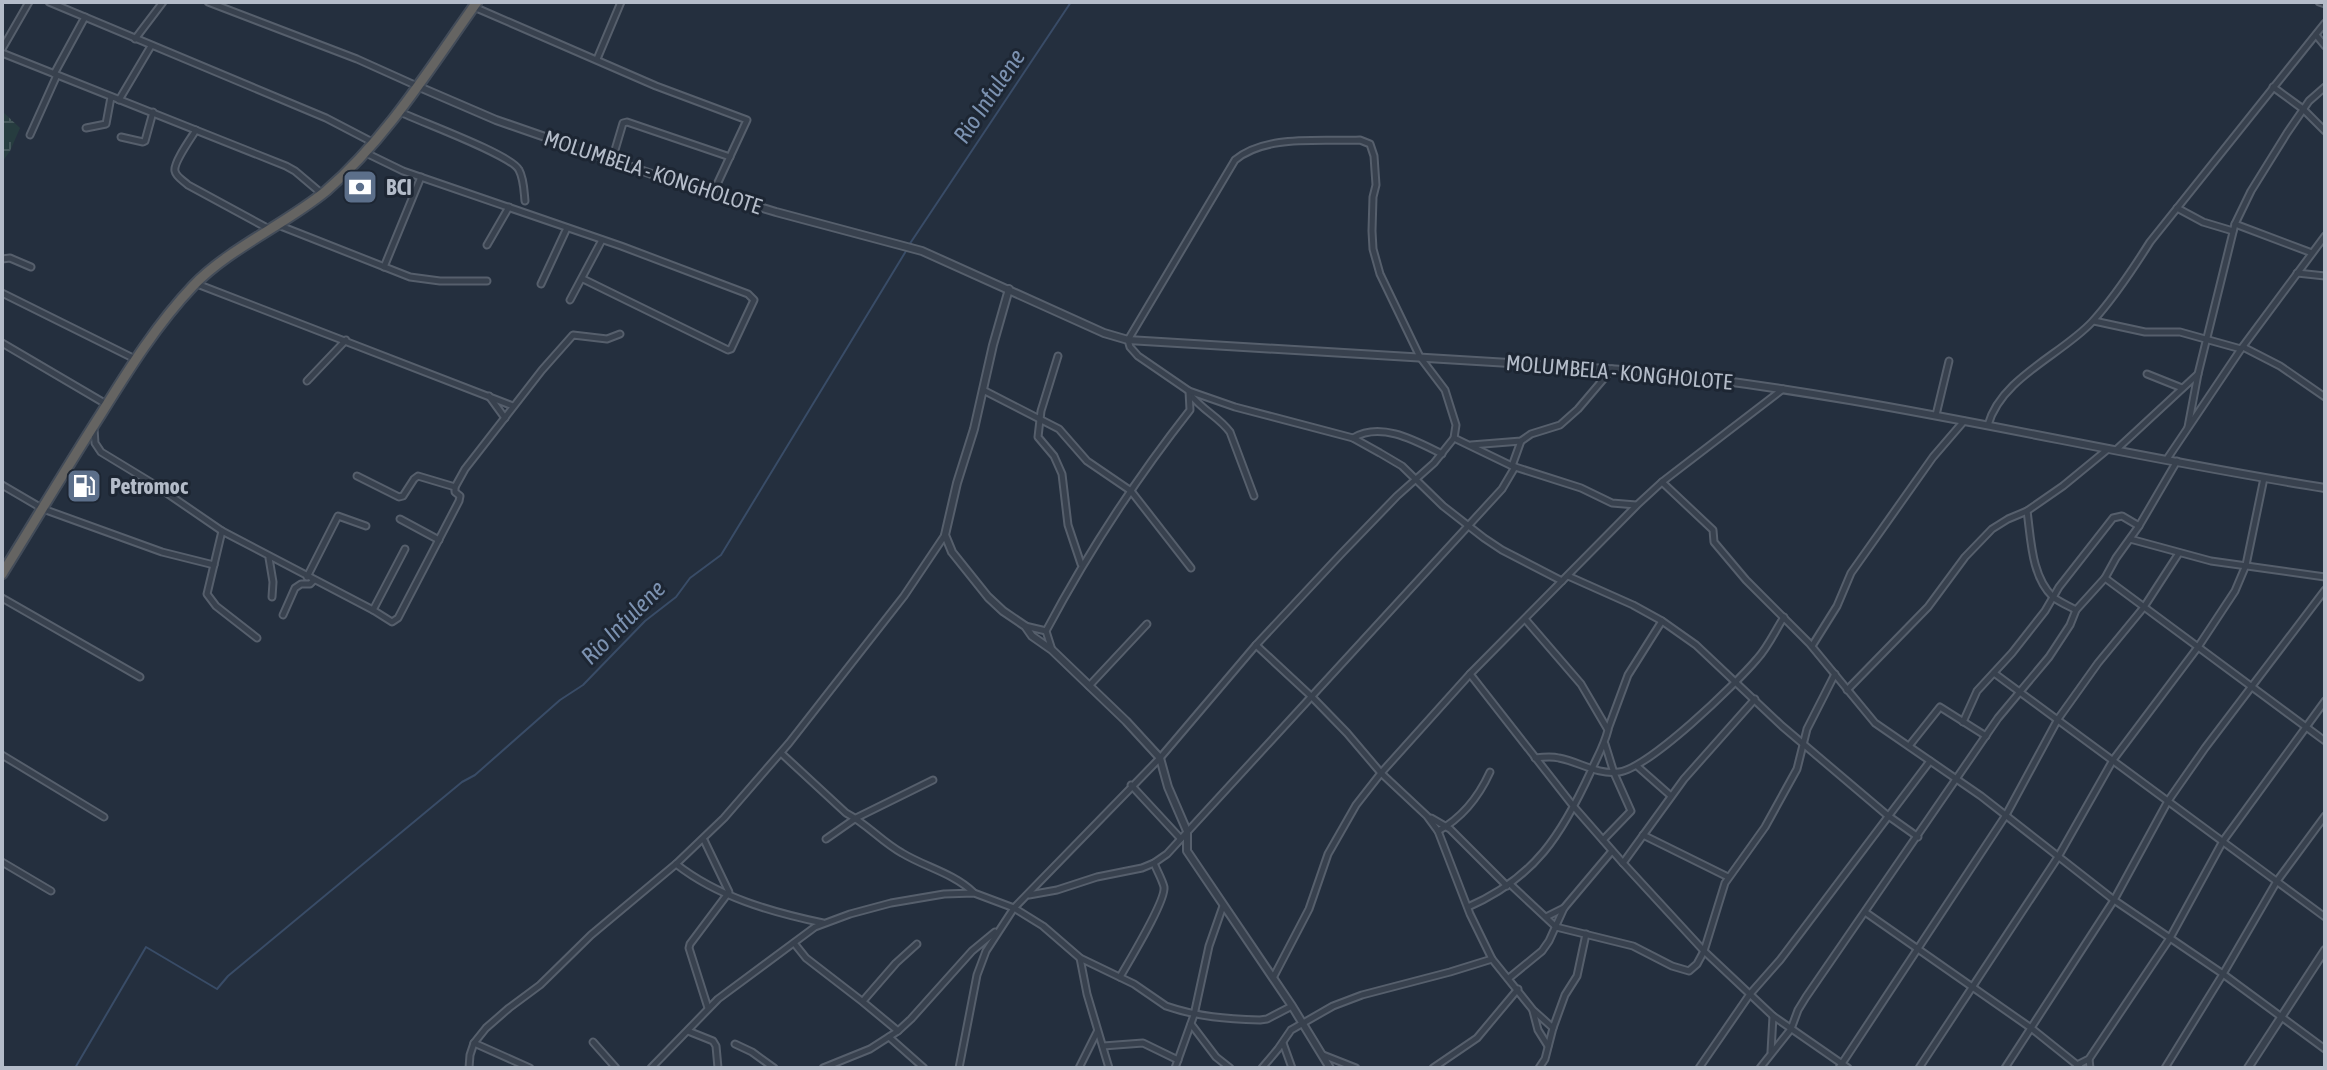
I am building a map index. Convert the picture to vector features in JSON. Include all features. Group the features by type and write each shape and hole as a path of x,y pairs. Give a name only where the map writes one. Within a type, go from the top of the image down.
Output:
{"highway":[{"path":"2,574 135,359 174,307 195,283 322,193 375,144 475,4"}],"street":[{"path":"29,2 2,51 286,166 322,193"},
{"path":"49,2 326,118 375,144"},
{"path":"135,39 163,2"},
{"path":"208,2 357,59 417,86"},
{"path":"597,59 621,2"},
{"path":"2319,2 2325,4"},
{"path":"475,4 656,86 747,120 713,193"},
{"path":"30,135 55,75 85,17"},
{"path":"1988,425 1994,408 2023,376 2093,321 2177,208 2325,23"},
{"path":"2316,35 2325,46"},
{"path":"119,100 151,46"},
{"name":"MOLUMBELA - KONGHOLOTE","path":"417,86 496,120 612,160 776,212 922,251 1104,333 1128,340 1612,369 1725,379 2325,488"},
{"path":"2273,87 2303,109 2325,131"},
{"path":"2188,427 2235,224 2251,191 2303,109 2325,87"},
{"path":"86,128 106,124 111,97"},
{"path":"399,111 516,165 525,201"},
{"path":"121,137 145,141 153,112"},
{"path":"612,160 623,123 627,122 730,157"},
{"path":"196,130 175,171 188,185 273,227 384,267 424,279 487,281"},
{"path":"959,1068 977,975 986,951 1014,908 1160,758 1256,645 1397,496 1416,480 1442,454 1454,438 1456,425 1445,390 1420,357 1380,274 1373,249 1373,197 1376,185 1370,144 1360,140 1284,141 1244,153 1235,160 1128,340 1130,347 1189,392 1353,438 1402,466 1416,480 1443,506 1502,550 1562,581"},
{"path":"366,153 421,177 752,296 754,300 728,350 583,279"},
{"path":"384,267 421,177"},
{"path":"487,245 509,207"},
{"path":"2177,208 2203,222 2233,231"},
{"path":"2235,224 2312,253"},
{"path":"541,284 567,228"},
{"path":"2167,459 2242,348 2325,236"},
{"path":"570,300 602,240"},
{"path":"2,259 10,258 31,267"},
{"path":"2296,272 2325,276"},
{"path":"195,283 513,406"},
{"path":"469,1068 474,1043 500,1015 540,985 591,935 704,840 781,753 904,596 945,535 1009,289"},
{"path":"2,293 135,359"},
{"path":"2093,321 2145,332 2180,332 2242,348 2280,366 2325,397"},
{"path":"93,426 95,443 101,452 222,531 373,610 390,622 396,621 459,501 455,487 513,406 573,335 607,339 620,334"},
{"path":"307,381 346,340"},
{"path":"2,343 106,405"},
{"path":"1058,356 1041,411 1038,437 1054,456 1062,474 1068,525 1081,565"},
{"path":"1936,415 1949,361"},
{"path":"1470,445 1521,441 1531,434 1565,422 1612,369"},
{"path":"2147,374 2182,388"},
{"path":"1847,690 1928,607 1965,557 1992,529 2027,511 2085,470 2198,374"},
{"path":"1273,978 1309,909 1328,854 1344,822 1381,773 1470,674 1637,505 1662,482 1783,389"},
{"path":"983,390 1059,429 1087,461 1131,491 1191,568"},
{"path":"1189,392 1230,432 1254,496"},
{"path":"1189,392 1190,410"},
{"path":"488,396 505,418"},
{"path":"1052,650 1046,631 1081,565 1190,410 1208,398"},
{"path":"1812,646 1837,606 1857,565 1933,457 1964,421"},
{"path":"1353,438 1376,432 1400,435 1442,454"},
{"path":"1454,438 1513,466 1581,488 1612,503 1637,505"},
{"path":"1028,895 1133,870 1154,863 1175,847 1502,489 1521,441"},
{"path":"1760,1068 1791,1029 1806,997 1998,718 2056,646 2076,610 2105,578 2177,461"},
{"path":"357,476 399,497 418,476 455,487"},
{"path":"1919,1068 2058,857 2113,760 2198,647 2235,591 2246,565 2264,478"},
{"path":"1662,482 1713,530 1714,542 1746,580 1812,646 1875,723 2006,815 2114,900 2223,974 2325,1049"},
{"path":"2,485 43,509 162,552 214,565"},
{"path":"1612,503 1625,517"},
{"path":"2027,511 2036,564 2053,597 2076,610"},
{"path":"307,577 338,516 366,526"},
{"path":"1963,722 1977,691 2045,611 2113,518 2122,516 2139,526"},
{"path":"400,519 439,540"},
{"path":"222,531 207,594 257,638"},
{"path":"945,535 952,552 988,597 1052,650 1160,758 1168,787 1187,831 1187,851 1330,1068"},
{"path":"2130,539 2211,561 2325,577"},
{"path":"373,610 405,549"},
{"path":"1470,674 1574,807 1704,951 1773,1016 1843,1067 1917,947 2006,815 2058,719 2144,607 2179,553"},
{"path":"269,557 272,597"},
{"path":"1568,576 1633,605 1696,645 1887,815 1918,837"},
{"path":"2105,578 2325,741"},
{"path":"283,615 297,586 310,584 314,580"},
{"path":"2005,1068 2114,900 2168,801 2325,590"},
{"path":"2,598 140,677"},
{"path":"1535,758 1560,758 1614,773 1637,766 1692,723 1760,656 1784,617"},
{"path":"1525,619 1581,684 1608,730"},
{"path":"1468,907 1508,885 1558,835 1605,743 1628,675 1662,621"},
{"path":"1089,686 1147,624"},
{"path":"1025,626 1046,631"},
{"path":"1256,645 1312,697 1381,773 1427,816 1438,831 1492,959 1533,1010 1553,1028"},
{"path":"1994,673 2325,917"},
{"path":"1427,816 1447,826 1556,927 1633,946 1689,971 1704,951 1728,877 1759,836 1800,762 1803,741 1835,674"},
{"path":"1623,863 1671,796 1755,699"},
{"path":"1865,912 2031,1028 2079,1067 2089,1059 2170,938 2223,841 2325,701"},
{"path":"1909,746 1940,707 1986,736"},
{"path":"1603,840 1631,811 1605,743"},
{"path":"781,753 846,813 903,854 959,881 974,893 1014,908 1043,926 1080,958 1120,977 1166,1006 1210,1018 1260,1020 1292,1006"},
{"path":"2,755 104,817"},
{"path":"1699,1068 1750,994 1780,960 1930,761"},
{"path":"1637,766 1671,796"},
{"path":"1438,831 1476,798 1490,772"},
{"path":"826,839 856,818 933,780"},
{"path":"1131,785 1181,839"},
{"path":"2165,1068 2277,881 2325,816"},
{"path":"1643,835 1728,877"},
{"path":"704,840 728,889 728,894 689,948 708,1008"},
{"path":"1509,978 1542,951 1564,908 1612,851"},
{"path":"2,862 51,891"},
{"path":"1120,977 1146,933 1163,895 1164,886 1154,863"},
{"path":"676,864 699,881 728,894 789,915 824,923"},
{"path":"651,1068 708,1008 744,978 824,923 891,903 944,894 974,893"},
{"path":"1175,1068 1194,1015 1209,946 1223,906"},
{"path":"1546,917 1564,908"},
{"path":"823,1068 870,1049 898,1031 978,945 999,929"},
{"path":"1539,1068 1545,1059 1565,995 1577,976 1586,934"},
{"path":"794,943 806,958 898,1031"},
{"path":"863,1002 896,963 917,944"},
{"path":"978,945 986,951"},
{"path":"2248,1068 2325,950"},
{"path":"1080,958 1109,1068"},
{"path":"1262,1068 1291,1030 1333,1006 1492,959"},
{"path":"1433,1068 1483,1032 1518,989"},
{"path":"1533,1010 1538,1030 1549,1046"},
{"path":"1771,1053 1773,1016"},
{"path":"1191,1024 1216,1057 1230,1068"},
{"path":"688,1031 713,1041 718,1068"},
{"path":"1079,1068 1098,1032"},
{"path":"2025,1037 2039,1035"},
{"path":"889,1037 924,1068"},
{"path":"593,1042 616,1068"},
{"path":"1283,1042 1292,1068"},
{"path":"474,1043 530,1068"},
{"path":"1103,1046 1143,1043 1178,1060"},
{"path":"735,1044 774,1068"},
{"path":"1323,1055 1356,1068"},
{"path":"1545,1059 1548,1068"},
{"path":"2089,1059 2090,1068"}],"green space":[{"path":"2,111 20,128 2,162"}],"waterway":[{"name":"Rio Infulene","path":"909,245 1071,2"},
{"name":"Rio Infulene","path":"75,1068 146,947 217,989 228,976 462,782 475,775 560,700 583,685 645,621 676,597 690,578 721,555 906,251"}],"place":[{"name":"BCI","path":"360,187"},
{"name":"Petromoc","path":"84,486"}]}
